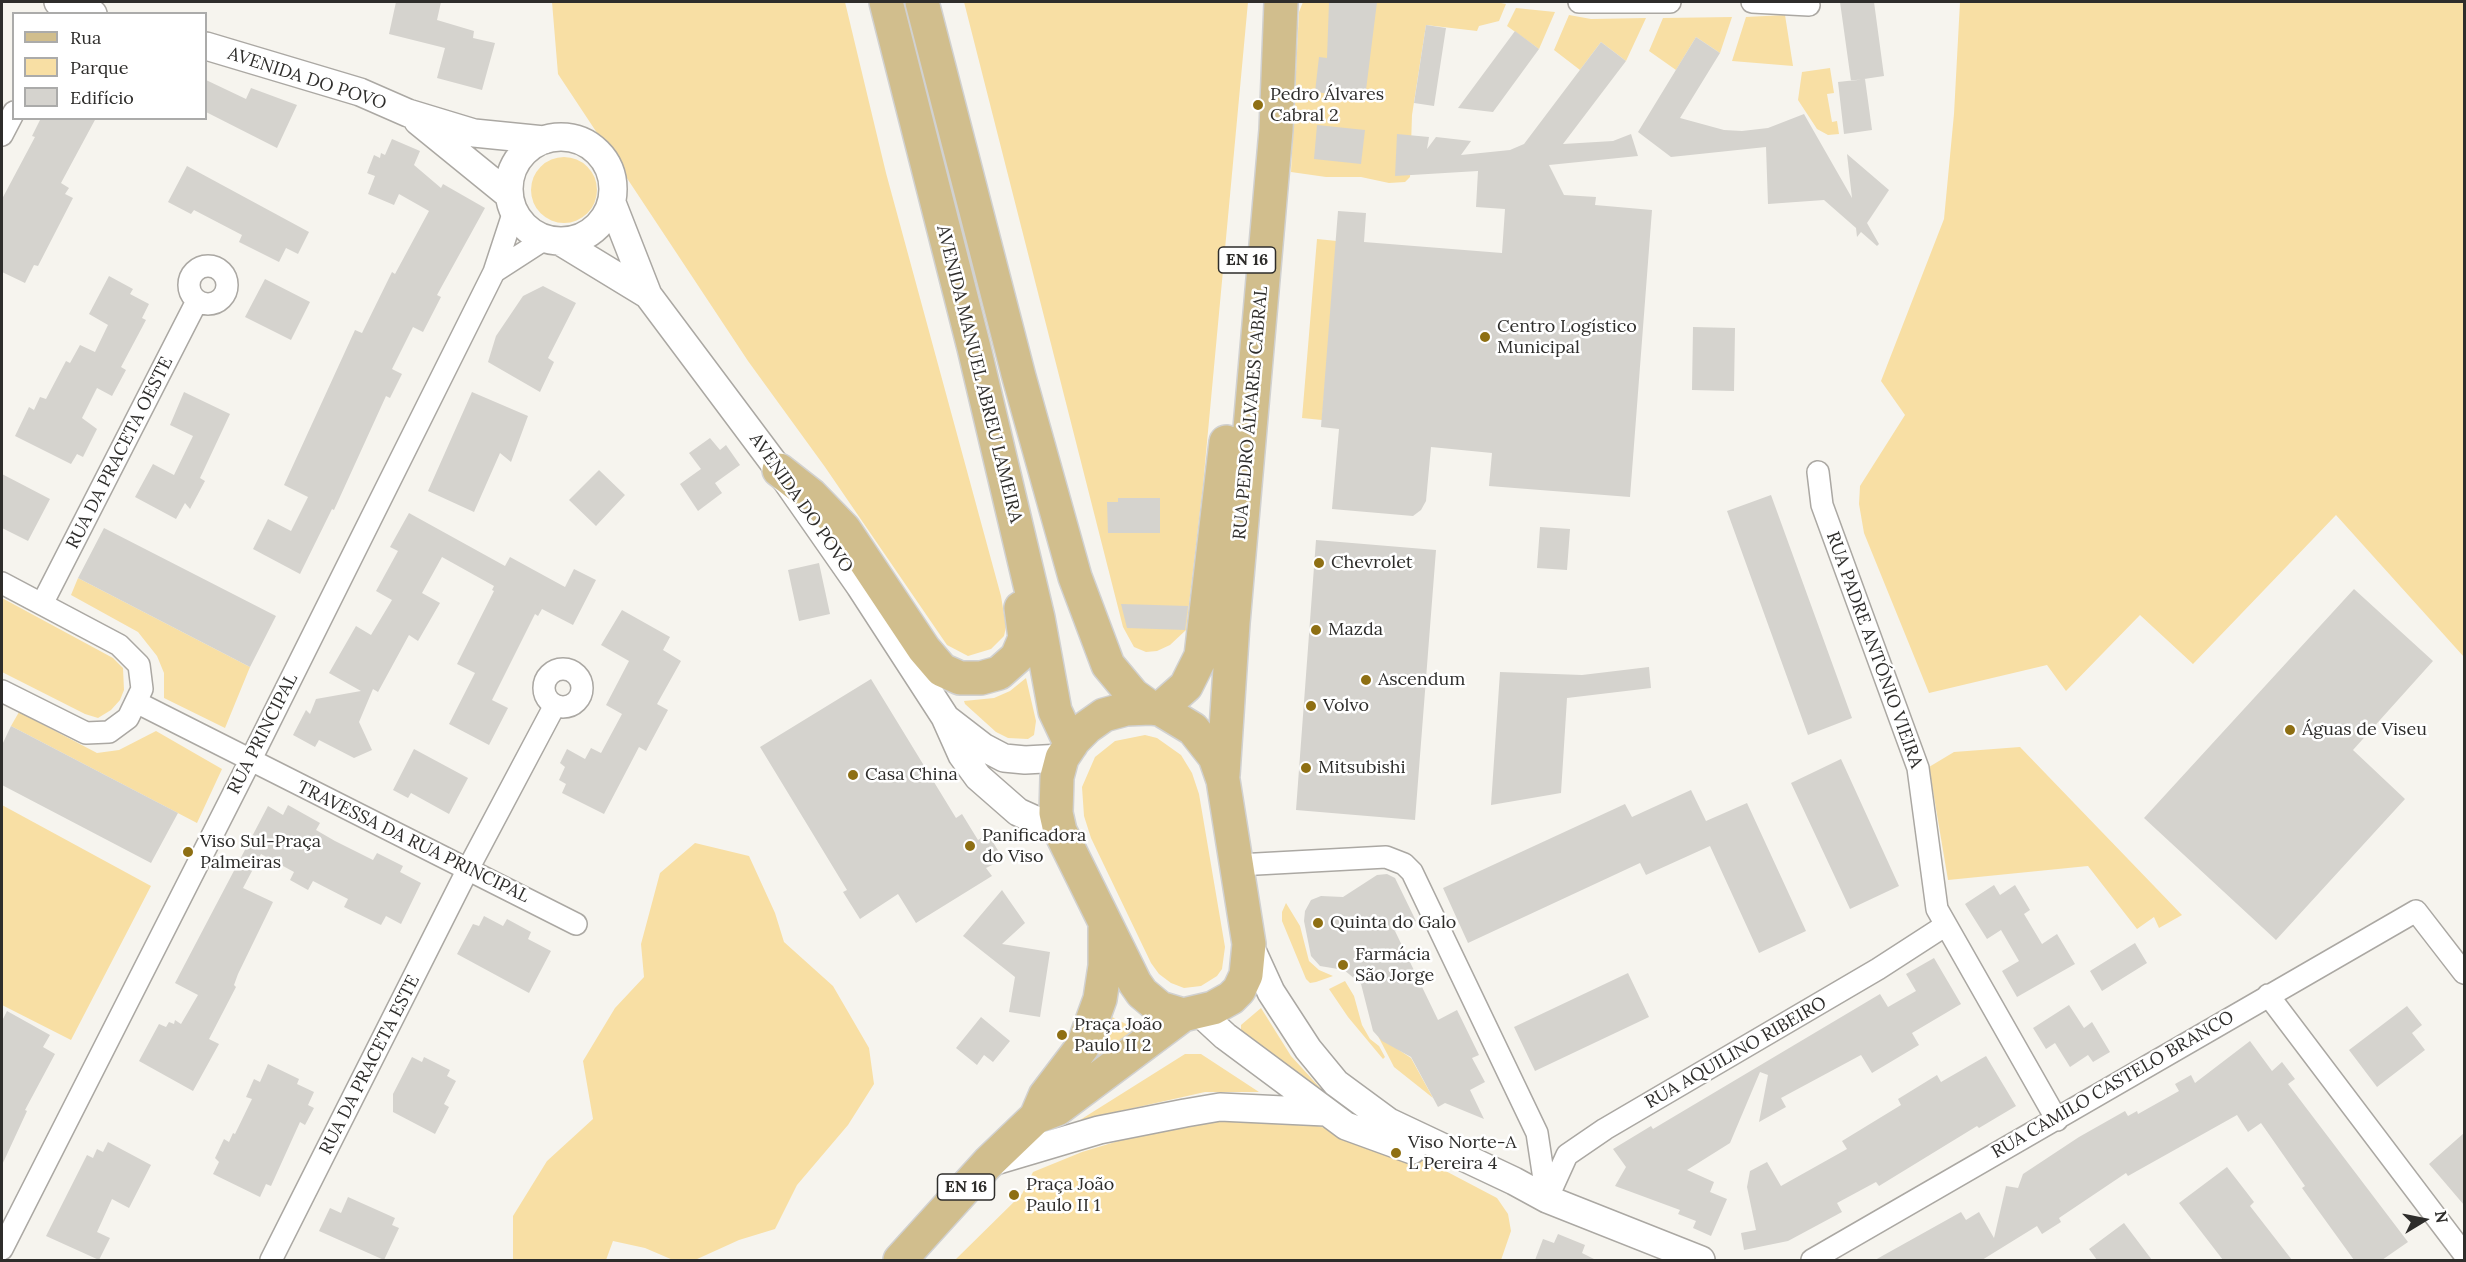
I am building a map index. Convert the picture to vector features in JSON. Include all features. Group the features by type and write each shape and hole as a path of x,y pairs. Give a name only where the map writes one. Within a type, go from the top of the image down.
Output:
{"main road":[{"name":"AVENIDA MANUEL ABREU LAMEIRA","path":"886,2 987,402 1038,618 1054,711 1066,752"},
{"name":"AVENIDA MANUEL ABREU LAMEIRA","path":"922,2 1019,377 1075,577 1108,665 1133,695 1155,708"},
{"name":"RUA PEDRO ÁLVARES CABRAL","path":"1155,708 1186,686 1201,656 1261,131 1280,6"},
{"name":"RUA PEDRO ÁLVARES CABRAL","path":"1223,780 1233,623 1276,130 1280,6"},
{"path":"779,470 812,495 844,529 924,649 942,670 960,678 981,678 999,673 1017,657 1025,638 1023,615 994,490 987,402"},
{"path":"1066,752 1087,727 1104,715 1126,709 1155,708"},
{"name":"EN 16","path":"900,1260 988,1163 1036,1117 1066,1102 1191,1013 1222,1004 1239,990 1246,975 1249,944 1223,780 1215,757 1202,736 1155,708"},
{"name":"EN 16","path":"1066,752 1056,796 1060,831 1105,926 1142,993 1160,1008 1191,1013"},
{"name":"EN 16","path":"1036,1117 1045,1096 1083,1046 1093,1023 1105,966 1105,926"}],"street":[{"path":"1579,2 1670,2"},
{"path":"1752,2 1809,5"},
{"path":"63,7 84,12"},
{"name":"AVENIDA DO POVO","path":"207,46 360,92 408,113 474,133 544,140 559,137 576,139 596,151 610,171 613,187 612,203 648,295 779,470 860,586 945,717 962,755 978,777 1018,812 1060,831"},
{"name":"AVENIDA DO POVO","path":"408,113 511,203 526,229 553,241 648,295"},
{"path":"2,135 12,116"},
{"path":"511,203 513,168 531,146 544,140"},
{"name":"RUA PRINCIPAL","path":"2,1249 250,761 494,272 511,203"},
{"path":"494,272 553,241 575,240 598,226 612,203"},
{"name":"RUA DA PRACETA OESTE","path":"42,604 197,301"},
{"name":"RUA PADRE ANTÓNIO VIEIRA","path":"1818,472 1822,505 1918,768 1937,909 2057,1120"},
{"path":"2,583 119,645 139,665 142,689 128,718 109,732 86,733 2,692"},
{"name":"TRAVESSA DA RUA PRINCIPAL","path":"136,702 576,924"},
{"name":"RUA DA PRACETA ESTE","path":"271,1260 468,869 555,705"},
{"name":"AVENIDA DO POVO","path":"945,717 983,747 1004,758 1025,760 1066,752"},
{"path":"1238,865 1386,857 1404,864 1412,872 1537,1133 1546,1199"},
{"name":"RUA CAMILO CASTELO BRANCO","path":"1812,1260 1836,1254 1865,1228 2057,1120 2268,995 2416,911 2464,974"},
{"name":"RUA AQUILINO RIBEIRO","path":"1546,1199 1568,1155 1586,1142 1878,969 1946,925"},
{"path":"1249,944 1271,992 1308,1049 1336,1083 1389,1122 1514,1181 1546,1199 1701,1260"},
{"path":"2268,995 2464,1254"},
{"path":"1191,1013 1346,1126 1428,1156 1514,1181"},
{"path":"988,1163 1099,1130 1208,1109 1273,1108 1325,1112"}],"green space":[{"path":"552,2 845,2 886,173 1001,596 1006,627 1004,636 991,649 968,656 947,645 825,467 748,361 558,74"},
{"path":"964,2 1248,2 1203,485 1186,630 1170,645 1157,651 1146,652 1134,647 1123,627"},
{"path":"1303,2 1496,2 1506,4 1499,21 1479,26 1477,31 1426,25 1412,115 1410,177 1405,182 1389,183 1361,177 1326,177 1291,172 1299,12"},
{"path":"1960,2 2464,2 2464,657 2336,515 2193,664 2140,615 2066,691 2047,665 1929,693 1864,533 1859,504 1860,486 1905,415 1881,381 1944,219 1954,114"},
{"path":"1516,8 1555,12 1539,49 1507,26"},
{"path":"1569,15 1591,19 1646,18 1626,61 1601,42 1580,70 1554,50"},
{"path":"1785,15 1793,66 1732,61 1746,17"},
{"path":"1732,17 1720,53 1696,37 1676,70 1649,51 1663,18"},
{"path":"1830,68 1834,93 1827,94 1832,122 1837,121 1839,134 1828,135 1817,129 1798,100 1802,72"},
{"path":"564,157 577,160 587,167 594,177 597,190 594,203 587,213 577,220 564,223 551,220 541,213 534,203 531,190 534,177 541,167 551,160"},
{"path":"1317,239 1337,241 1322,420 1302,418"},
{"path":"78,578 250,667 225,728 164,698 164,673 157,656 138,632 71,595"},
{"path":"2,598 113,658 123,668 124,690 120,700 111,710 98,718 85,714 2,672"},
{"path":"1026,678 1036,721 1034,735 1028,739 1008,738 996,732 965,704 964,701 994,698 1010,691"},
{"path":"19,712 97,753 119,750 156,731 222,769 197,823 11,726"},
{"path":"1145,735 1157,738 1181,755 1192,773 1199,794 1225,947 1222,969 1217,976 1201,986 1184,988 1171,983 1159,974 1151,963 1091,838 1084,816 1082,787 1095,757 1115,741"},
{"path":"2020,747 2182,915 2159,928 2154,917 2137,929 2088,866 1948,880 1929,767 1954,752"},
{"path":"2,805 151,886 71,1040 2,1005"},
{"path":"695,843 749,856 775,913 784,942 833,986 869,1048 874,1084 848,1125 797,1185 775,1229 739,1240 695,1260 673,1260 645,1248 613,1241 606,1260 513,1260 513,1216 547,1161 593,1119 583,1061 615,1008 644,977 641,944 660,873"},
{"path":"1286,903 1300,926 1309,961 1319,970 1333,976 1310,983 1306,979 1282,921 1282,912"},
{"path":"1345,981 1354,996 1362,1025 1370,1039 1379,1046 1385,1057 1383,1059 1348,1017 1329,989"},
{"path":"1261,1008 1291,1056 1333,1102 1241,1031 1241,1025"},
{"path":"1110,1016 1130,1026 1135,1033 1089,1067 1101,1051"},
{"path":"1378,1036 1411,1058 1433,1098 1394,1067"},
{"path":"1185,1054 1201,1054 1259,1092 1205,1092 1080,1120"},
{"path":"1241,1118 1317,1126 1367,1138 1419,1157 1497,1198 1508,1214 1511,1231 1501,1260 955,1260 1022,1194 1033,1172 1082,1152 1158,1129"}],"building":[{"path":"396,2 441,2 437,20 474,31 473,38 495,43 482,90 437,78 445,48 389,34"},
{"path":"1329,2 1377,2 1365,98 1315,92 1319,57 1327,58"},
{"path":"1840,2 1874,2 1884,76 1851,81"},
{"path":"1426,25 1446,28 1434,106 1414,103"},
{"path":"1515,31 1539,49 1493,112 1458,108"},
{"path":"1696,37 1720,53 1680,118 1724,130 1742,131 1768,128 1804,114 1852,198 1847,154 1889,190 1867,223 1879,244 1877,246 1861,232 1857,237 1856,228 1824,200 1768,204 1766,147 1671,157 1638,132"},
{"name":"Centro Logístico Municipal","path":"1601,42 1626,61 1563,144 1613,141 1631,134 1638,156 1549,165 1564,195 1596,197 1595,205 1652,210 1630,497 1489,486 1492,453 1431,447 1426,501 1421,510 1413,516 1332,509 1339,429 1321,427 1338,211 1366,213 1364,242 1502,253 1505,209 1476,207 1478,171 1395,176 1397,134 1429,137 1427,149 1436,137 1471,141 1461,155 1510,150 1524,144"},
{"path":"1865,79 1872,130 1844,134 1838,82"},
{"path":"207,80 246,99 251,88 297,105 277,148 207,113"},
{"path":"40,120 95,120 61,183 69,188 65,194 73,198 38,266 34,265 25,283 2,272 2,199 35,137 32,136"},
{"path":"1317,125 1365,130 1361,164 1314,159"},
{"path":"392,139 420,151 414,165 441,188 443,184 485,208 437,295 441,297 423,332 413,327 392,369 402,374 390,398 386,396 334,510 332,509 300,574 253,549 268,519 291,531 308,497 284,485 355,330 362,333 392,272 395,274 429,211 399,194 394,205 368,194 375,176 367,173 374,155 380,158 381,153 385,155"},
{"path":"187,166 309,232 298,254 286,248 279,262 239,242 242,235 194,210 191,214 168,202"},
{"path":"109,276 133,289 130,294 149,304 142,318 146,320 121,367 126,370 112,396 97,388 82,418 97,429 83,457 77,454 71,464 15,436 29,407 34,410 40,397 46,399 66,361 70,363 80,345 95,352 108,325 89,314"},
{"path":"265,279 310,302 291,340 245,317"},
{"path":"543,286 576,303 548,358 554,362 540,392 488,362 496,336 523,296"},
{"path":"1693,327 1735,328 1734,391 1692,390"},
{"path":"184,392 230,414 200,478 205,481 190,509 185,503 176,519 135,497 153,464 174,475 193,436 170,425"},
{"path":"472,392 528,416 511,462 500,453 474,512 428,491"},
{"path":"710,438 720,450 726,445 740,465 715,483 722,493 698,511 680,484 701,469 689,453"},
{"path":"599,470 625,495 596,526 569,500"},
{"path":"2,474 50,499 28,541 2,528"},
{"path":"1771,495 1852,718 1808,735 1727,511"},
{"path":"1118,498 1160,498 1160,533 1108,533 1107,502 1118,502"},
{"path":"409,513 505,566 510,557 565,587 574,569 596,580 573,625 542,609 538,616 535,614 492,700 508,708 489,745 449,724 475,673 457,664 494,591 492,590 494,586 442,557 422,593 440,603 418,641 409,635 378,692 373,689 359,722 372,750 354,758 319,740 315,747 293,735 306,710 310,714 316,699 361,691 329,673 356,626 371,635 392,600 376,591 398,551 390,547"},
{"path":"1540,527 1570,529 1567,570 1537,568"},
{"path":"104,528 276,616 250,667 78,578"},
{"name":"Ascendum","path":"1316,540 1436,550 1415,820 1296,810"},
{"path":"819,563 830,614 799,621 788,570"},
{"path":"2354,589 2433,661 2353,750 2405,799 2276,940 2144,818"},
{"path":"1121,604 1188,606 1185,630 1127,628"},
{"path":"622,610 670,637 663,650 681,661 657,704 668,710 646,751 639,747 604,814 562,793 566,784 559,780 565,767 560,763 567,749 585,759 591,748 601,753 622,714 606,705 629,661 601,645"},
{"path":"1649,667 1651,688 1567,698 1561,793 1491,805 1500,672 1582,675"},
{"name":"Casa China","path":"871,679 956,818 962,814 978,840 988,834 999,852 990,858 994,864 986,868 992,876 916,923 898,894 860,919 843,892 847,890 760,747"},
{"path":"11,726 178,813 151,863 2,785 2,745"},
{"path":"414,749 468,778 449,814 411,793 408,798 393,790"},
{"path":"1841,759 1899,886 1850,909 1791,783"},
{"path":"1691,790 1706,821 1747,803 1806,931 1759,953 1710,846 1646,875 1640,863 1468,943 1443,888 1625,804 1632,817"},
{"path":"288,805 320,823 316,830 373,860 377,853 403,866 400,872 421,883 401,924 386,916 381,925 344,907 348,899 313,881 308,890 290,880 294,872 261,854 243,888 273,902 238,974 234,985 236,987 209,1039 219,1044 193,1091 139,1061 159,1024 166,1027 169,1022 174,1024 175,1020 181,1024 198,995 175,983 268,806 283,815"},
{"path":"1387,874 1395,878 1416,921 1395,931 1438,1020 1457,1010 1479,1055 1472,1058 1485,1082 1470,1090 1484,1119 1445,1103 1438,1107 1411,1057 1382,1041 1373,1031 1361,984 1344,970 1320,966 1311,956 1304,921 1305,911 1311,900 1321,896 1343,897 1377,875"},
{"path":"1994,885 2000,895 2015,885 2030,910 2024,914 2042,944 2057,934 2075,964 2017,997 2002,971 2019,961 2001,930 1987,939 1965,904"},
{"path":"1002,890 1025,923 1002,944 1050,952 1040,1017 1009,1012 1015,977 963,936"},
{"path":"484,916 503,926 507,919 531,932 528,939 551,951 529,993 457,954 473,924 479,926"},
{"path":"2135,943 2147,963 2102,991 2090,971"},
{"path":"1934,958 1961,1004 1912,1033 1919,1045 1872,1073 1861,1055 1781,1098 1786,1107 1759,1122 1768,1075 1760,1072 1730,1143 1687,1170 1714,1182 1710,1192 1727,1199 1711,1236 1693,1228 1696,1221 1678,1214 1680,1210 1615,1186 1626,1167 1613,1149 1651,1126 1653,1129 1880,994 1888,1007 1916,991 1906,974"},
{"path":"1628,973 1649,1017 1535,1071 1514,1027"},
{"path":"2069,1005 2084,1028 2092,1022 2110,1052 2093,1062 2088,1055 2070,1067 2055,1043 2046,1049 2033,1028"},
{"path":"2407,1006 2422,1025 2412,1033 2425,1050 2377,1087 2349,1050"},
{"path":"7,1011 50,1035 43,1047 55,1054 25,1110 27,1111 2,1165 2,1021"},
{"path":"981,1017 1010,1041 993,1062 984,1055 977,1065 956,1048"},
{"path":"2250,1041 2272,1071 2282,1062 2295,1079 2288,1084 2408,1242 2382,1260 2354,1260 2302,1188 2305,1186 2261,1123 2248,1132 2237,1115 2128,1176 2126,1173 2059,1218 2061,1222 2042,1234 2037,1226 1982,1260 1875,1260 1961,1212 1966,1220 1979,1212 1994,1238 2006,1186 2018,1188 2023,1174 2079,1137 2125,1111 2128,1116 2137,1111 2138,1114 2179,1091 2175,1084 2191,1075 2195,1083"},
{"path":"1986,1056 2016,1106 1979,1128 1977,1126 1879,1186 1876,1182 1837,1203 1842,1212 1788,1241 1744,1250 1741,1233 1756,1230 1747,1187 1750,1171 1767,1162 1781,1186 1847,1149 1842,1141 1901,1105 1898,1099 1937,1075 1941,1082"},
{"path":"412,1057 422,1062 424,1057 450,1070 447,1076 456,1081 444,1104 449,1107 435,1134 393,1112 393,1094"},
{"path":"268,1064 299,1079 297,1084 314,1092 308,1105 314,1108 305,1125 300,1122 271,1186 266,1184 260,1197 213,1174 219,1162 215,1158 224,1139 229,1142 233,1133 235,1134 252,1099 246,1097 254,1079 260,1082"},
{"path":"2464,1133 2464,1205 2429,1164"},
{"path":"108,1142 151,1165 129,1208 112,1199 97,1232 110,1238 99,1260 46,1236 87,1155 93,1158 97,1149 103,1152"},
{"path":"2227,1167 2254,1202 2250,1206 2292,1260 2223,1260 2179,1203"},
{"path":"348,1197 395,1218 392,1225 399,1228 384,1260 319,1231 330,1208 341,1213"},
{"path":"2124,1223 2152,1260 2097,1260 2089,1249"},
{"path":"1558,1234 1585,1245 1582,1253 1596,1260 1535,1260 1543,1239 1554,1243"}],"place":[{"name":"Pedro Álvares Cabral 2","path":"1258,105"},
{"name":"Centro Logístico Municipal","path":"1485,337"},
{"name":"Chevrolet","path":"1319,563"},
{"name":"Mazda","path":"1316,630"},
{"name":"Ascendum","path":"1366,680"},
{"name":"Volvo","path":"1311,706"},
{"name":"Águas de Viseu","path":"2290,730"},
{"name":"Mitsubishi","path":"1306,768"},
{"name":"Casa China","path":"853,775"},
{"name":"Panificadora do Viso","path":"970,846"},
{"name":"Viso Sul-Praça Palmeiras","path":"188,852"},
{"name":"Quinta do Galo","path":"1318,923"},
{"name":"Farmácia São Jorge","path":"1343,965"},
{"name":"Praça João Paulo II 2","path":"1062,1035"},
{"name":"Viso Norte-A L Pereira 4","path":"1396,1153"},
{"name":"Praça João Paulo II 1","path":"1014,1195"}]}
